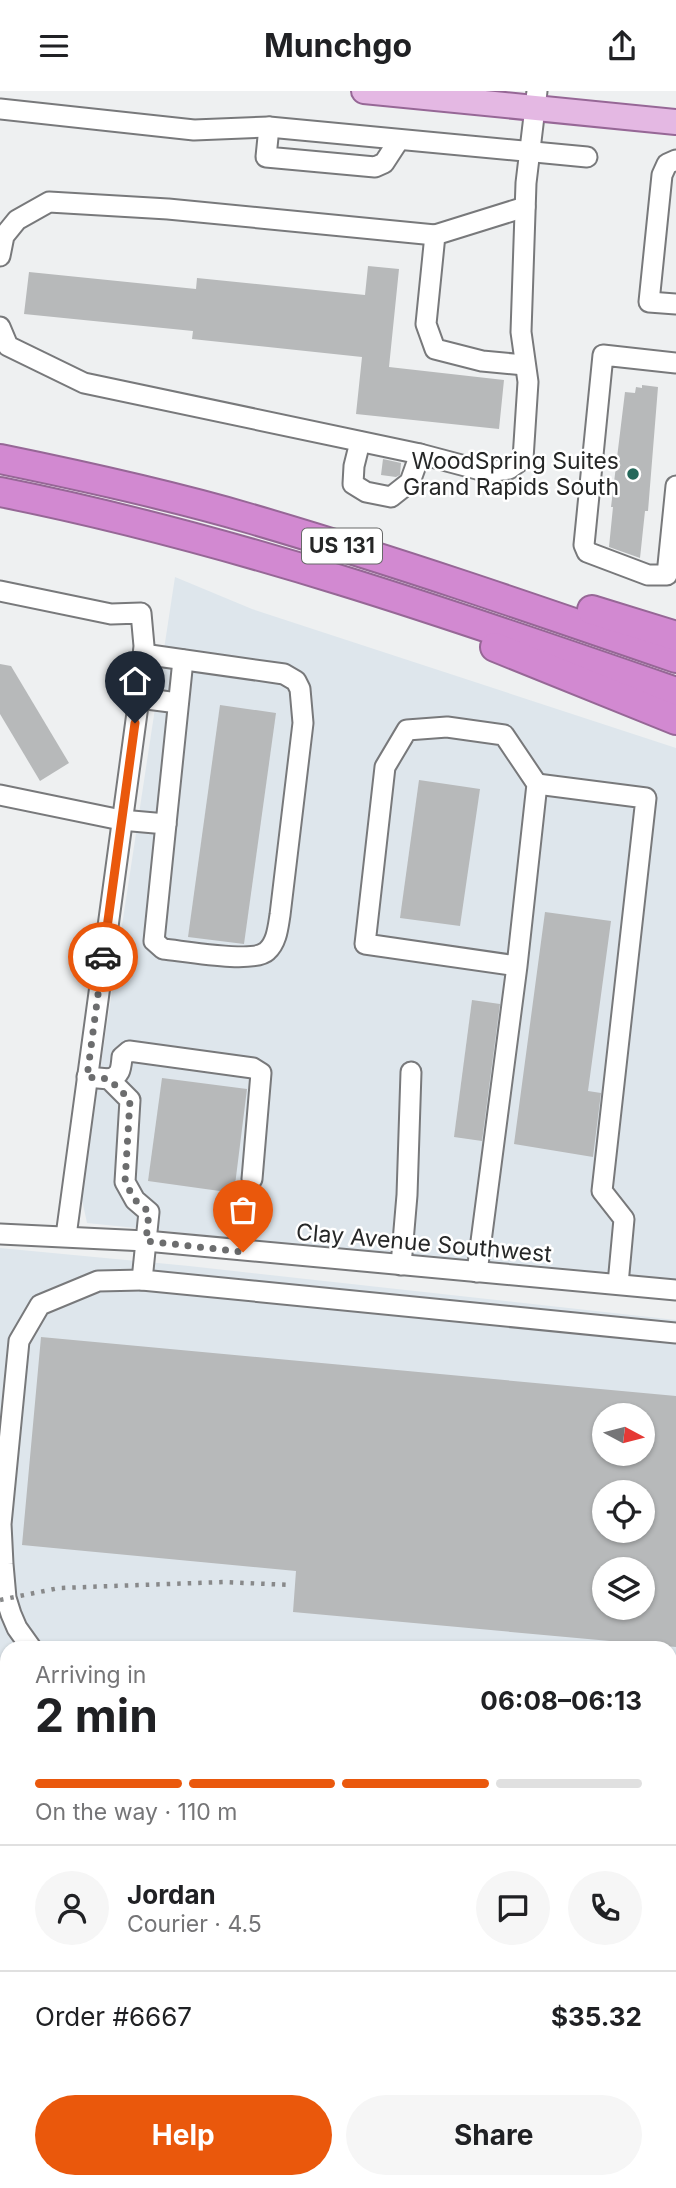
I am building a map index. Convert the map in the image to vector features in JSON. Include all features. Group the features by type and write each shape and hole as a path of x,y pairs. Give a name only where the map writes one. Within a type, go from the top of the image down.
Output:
{"highway":[{"name":"US 131","path":"0,459 141,490 246,517 427,572 676,658"},
{"name":"US 131","path":"0,492 142,524 338,578 676,692"},
{"path":"246,517 441,567 578,605 676,636"},
{"path":"338,578 551,671 676,720"}],"main road":[{"path":"364,91 536,99 676,122"}],"street":[{"path":"0,327 8,346 84,383 420,454 488,472 509,468 523,459 528,382 521,332 525,207 528,151 536,99"},
{"path":"0,109 194,129 269,127 587,157"},
{"path":"269,127 266,157 375,167 384,163 399,140"},
{"path":"676,160 667,164 663,175 649,302 676,305"},
{"path":"0,256 4,236 17,220 49,202 168,209 435,235 525,207"},
{"path":"435,235 426,324 431,344 435,349 482,361 526,365"},
{"path":"676,363 603,355 584,545 587,552 648,575 667,575 676,486"},
{"path":"360,442 353,484 366,492 391,497 410,482 420,454"},
{"path":"0,591 111,614 141,613 144,654 139,698 65,1235"},
{"path":"144,654 284,674 296,681 300,689 303,723 279,915 274,942 266,953 251,958 163,949 154,941 183,660"},
{"path":"139,698 178,703"},
{"path":"477,1272 517,966 537,784 504,735 447,727 407,730 385,767 365,944 517,966"},
{"path":"537,784 646,797 602,1191 624,1220 618,1284"},
{"path":"0,795 121,820 166,824"},
{"path":"87,1077 116,1077 120,1072 122,1057 130,1051 253,1068 261,1073 252,1179"},
{"path":"401,1265 407,1195 411,1072"},
{"path":"109,1079 130,1100 125,1182 135,1200 149,1212 142,1280"},
{"name":"Clay Avenue Southwest","path":"0,1234 65,1235 146,1241 676,1290"},
{"path":"26,1641 17,1628 6,1598 1,1527 19,1341 40,1305 98,1281 142,1280 676,1333"}],"shaded area":[{"path":"175,577 252,609 676,748 676,1283 87,1223 81,1195"},
{"path":"0,1248 189,1266 676,1320 676,1641 0,1641"}],"building":[{"path":"368,266 399,269 389,367 504,380 499,429 356,414 362,357 192,339 193,331 24,314 29,272 196,289 197,278 365,295"},
{"name":"WoodSpring Suites Grand Rapids South","path":"642,385 658,387 648,511 645,511 640,558 609,547 611,507 625,392 635,393 636,387 642,388"},
{"path":"383,459 401,463 400,475 381,475"},
{"path":"0,664 11,666 69,763 40,781 0,714"},
{"path":"220,705 276,713 244,944 188,937"},
{"path":"419,780 480,789 460,926 400,918"},
{"path":"545,912 611,921 588,1091 601,1093 593,1157 514,1144"},
{"path":"472,1000 500,1004 482,1141 454,1137"},
{"path":"162,1078 247,1089 234,1193 148,1181"},
{"path":"41,1337 676,1396 676,1641 610,1641 293,1612 296,1571 22,1545"}],"railway":[{"path":"0,1600 59,1588 223,1582 291,1585"}],"way so far":[{"path":"103,957 87,1077 109,1079 130,1100 125,1182 135,1200 149,1212 146,1241 243,1252"}],"place":[{"name":"WoodSpring Suites Grand Rapids South","path":"633,474"}],"route":[{"path":"103,957 135,723"}]}
